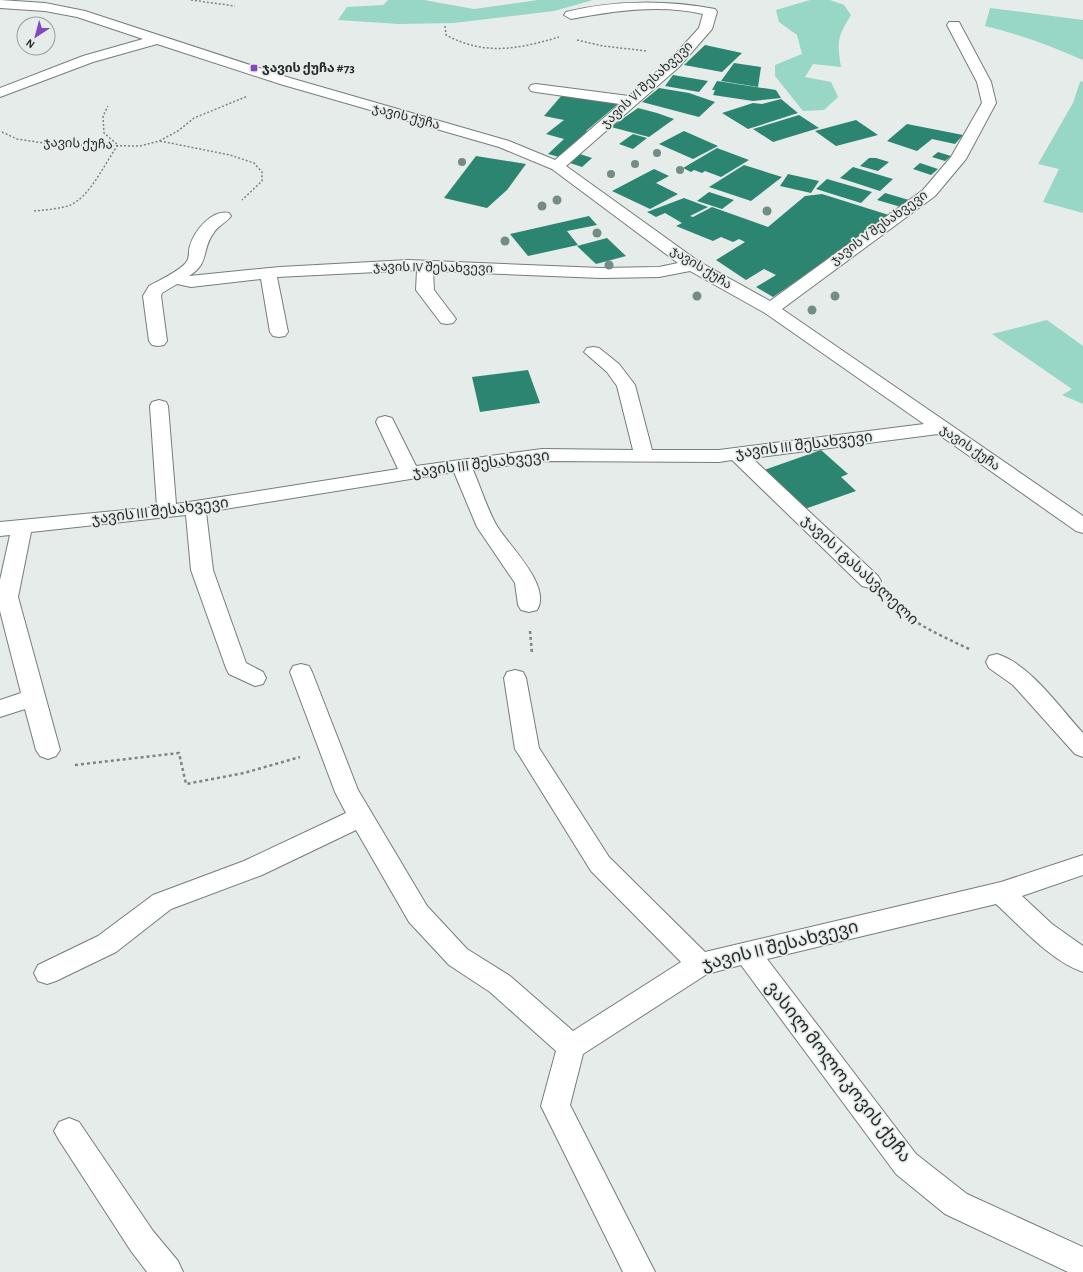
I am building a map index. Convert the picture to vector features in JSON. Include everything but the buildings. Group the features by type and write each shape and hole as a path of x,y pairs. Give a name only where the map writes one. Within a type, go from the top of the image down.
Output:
{"street":[{"name":"ჯავის VI შესახვევი","path":"556,166 633,101 682,56 705,29 710,12 701,6 683,2 647,2 626,4 570,15"},
{"name":"ჯავის ქუჩა","path":"0,4 45,7 80,14 285,81 504,144 556,166 692,265 770,310 1083,526"},
{"name":"ჯავის V შესახვევი","path":"770,310 929,193 958,159 989,103 984,82 954,25"},
{"path":"0,93 88,60 158,39"},
{"path":"536,88 633,101"},
{"path":"158,341 152,296 155,290 189,269 196,261 198,245 207,229 223,216"},
{"path":"425,265 425,290 448,319"},
{"name":"ჯავის IV შესახვევი","path":"174,278 191,282 268,274 425,265 601,273 659,272 692,265"},
{"path":"268,274 279,332"},
{"path":"593,352 613,368 626,385 644,456"},
{"path":"159,406 167,512"},
{"path":"385,422 410,474"},
{"name":"ჯავის III შესახვევი","path":"0,528 167,512 461,465 542,455 591,454 644,456 736,454 942,428"},
{"name":"ჯავის I გასასვლელი","path":"736,454 870,581"},
{"path":"461,465 487,527 526,582 528,605"},
{"path":"195,508 202,570 237,668 255,678"},
{"path":"22,527 7,597 48,750"},
{"path":"997,662 1020,679 1083,748"},
{"path":"301,672 347,792 418,914 458,957 500,984 571,1047 555,1106 639,1272"},
{"path":"515,678 527,749 600,864 700,964"},
{"path":"0,708 33,697"},
{"path":"47,973 107,944 162,902 253,868 362,816"},
{"name":"ჯავის II შესახვევი","path":"571,1047 700,964 1001,892 1083,865"},
{"path":"1001,892 1043,932 1083,961"},
{"name":"ვასილ მოლოკოვის ქუჩა","path":"747,953 906,1164 956,1204 1083,1263"},
{"path":"69,1131 142,1241 167,1272"}],"path":[{"path":"191,0 235,6"},
{"path":"445,26 446,35 458,43 471,47 499,49 531,46 564,36"},
{"path":"574,39 603,46 682,56"},
{"name":"ჯავის ქუჩა","path":"2,132 17,139 57,145 140,146 159,141 178,131 194,118 285,81"},
{"path":"34,211 57,210 82,199 89,191 107,158 118,146 104,133 103,116 108,106"},
{"path":"159,141 230,155 254,163 262,172 262,181 251,194 223,216"},
{"name":"ჯავის I გასასვლელი","path":"870,581 903,614 922,628 997,662"},
{"path":"515,678 532,657 528,605"},
{"path":"48,750 58,764 72,766 179,753 186,784 244,773 330,748"}],"green space":[{"path":"388,0 424,0 474,9 538,0 593,0 554,11 454,23 399,24 338,20 347,7 383,5"},
{"path":"810,0 830,0 844,5 851,15 839,40 841,67 813,64 805,77 831,82 838,97 824,110 803,111 775,76 775,65 802,54 797,35 779,22 776,10"},
{"path":"990,8 1083,20 1083,60 1035,41 985,26"},
{"path":"1083,81 1083,213 1043,202 1059,169 1038,164 1073,103 1080,82"},
{"path":"1047,320 1083,346 1083,404 1062,395 1072,389 992,334"}],"place":[{"name":"ჯავის ქუჩა #73","path":"254,68"}]}
